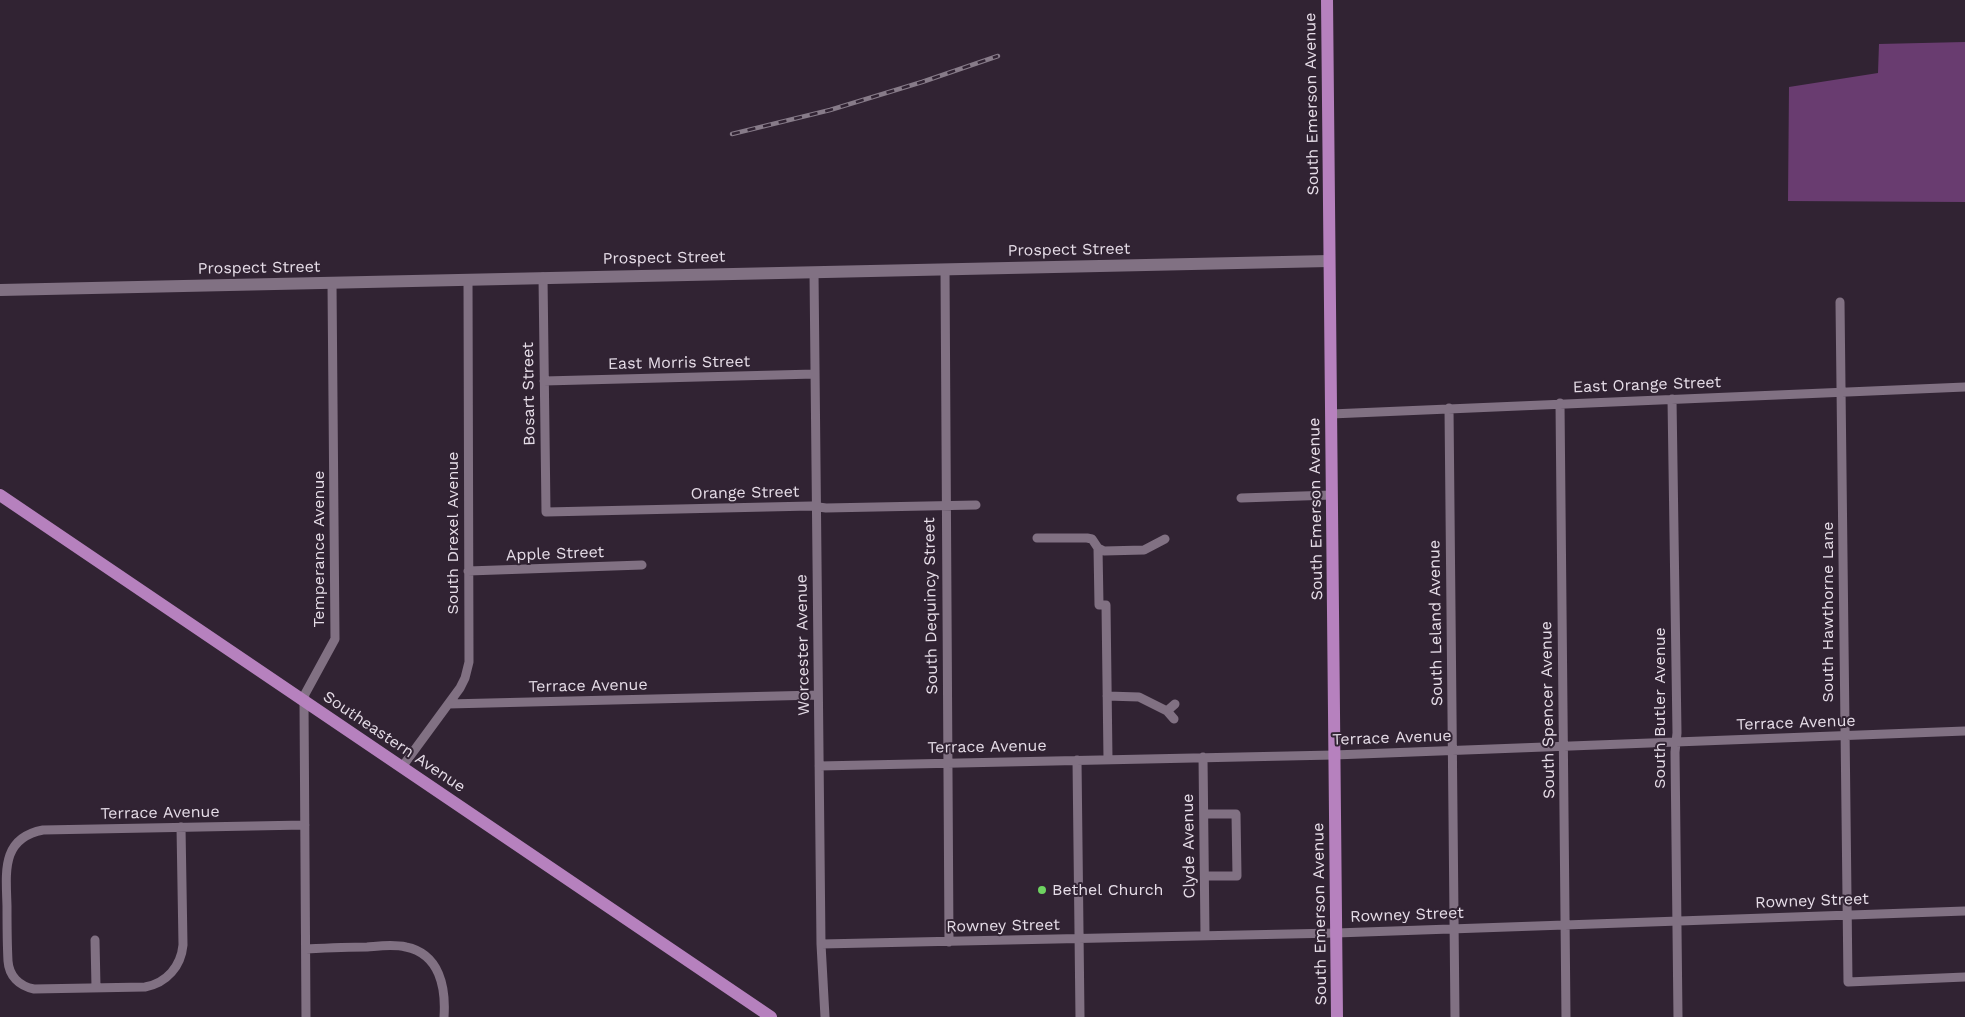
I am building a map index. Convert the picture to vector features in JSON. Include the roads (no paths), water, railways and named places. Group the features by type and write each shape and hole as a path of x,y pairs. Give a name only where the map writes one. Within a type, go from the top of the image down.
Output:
{"main road":[{"name":"South Emerson Avenue","path":"1327,0 1337,1017"},
{"name":"Prospect Street","path":"0,290 1329,261"},
{"name":"Southeastern Avenue","path":"0,495 771,1017"}],"street":[{"name":"South Dequincy Street","path":"944,269 949,942"},
{"name":"Worcester Avenue","path":"814,272 821,944 825,1017"},
{"name":"Bosart Street","path":"543,277 546,512"},
{"name":"South Drexel Avenue","path":"402,767 462,685 468,666 468,279"},
{"name":"Temperance Avenue","path":"306,1017 304,701 305,694 334,639 332,283"},
{"name":"South Hawthorne Lane","path":"1840,302 1848,982 1965,977"},
{"name":"East Morris Street","path":"544,381 815,374"},
{"name":"East Orange Street","path":"1331,414 1965,387"},
{"name":"South Butler Avenue","path":"1672,400 1678,1017"},
{"name":"South Spencer Avenue","path":"1560,403 1566,1017"},
{"name":"South Leland Avenue","path":"1449,408 1456,1017"},
{"path":"1241,498 1332,495"},
{"name":"Orange Street","path":"546,512 976,505"},
{"path":"1037,538 1087,538 1092,539 1098,548 1104,551 1138,551 1165,539"},
{"path":"1098,548 1099,605 1106,605 1108,759"},
{"name":"Apple Street","path":"468,571 642,566"},
{"name":"Terrace Avenue","path":"448,704 818,695"},
{"path":"1107,696 1140,697 1167,711 1174,718"},
{"path":"1167,711 1175,704"},
{"name":"Terrace Avenue","path":"819,766 1334,755 1965,731"},
{"name":"Clyde Avenue","path":"1203,757 1205,935"},
{"path":"1077,760 1080,1017"},
{"path":"1204,814 1236,814 1237,876 1204,876"},
{"name":"Terrace Avenue","path":"96,987 34,989 27,987 17,980 10,970 8,961 6,873 8,860 18,841 43,830 304,825"},
{"path":"95,940 96,987 149,986 159,982 173,970 180,959 183,947 181,827"},
{"name":"Rowney Street","path":"821,944 1336,933 1965,911"},
{"path":"306,949 403,946 422,954 434,965 440,975 443,985 444,1017"}],"railway":[{"path":"732,134 830,110 998,56"}],"place":[{"name":"Bethel Church","path":"1042,890"}]}
